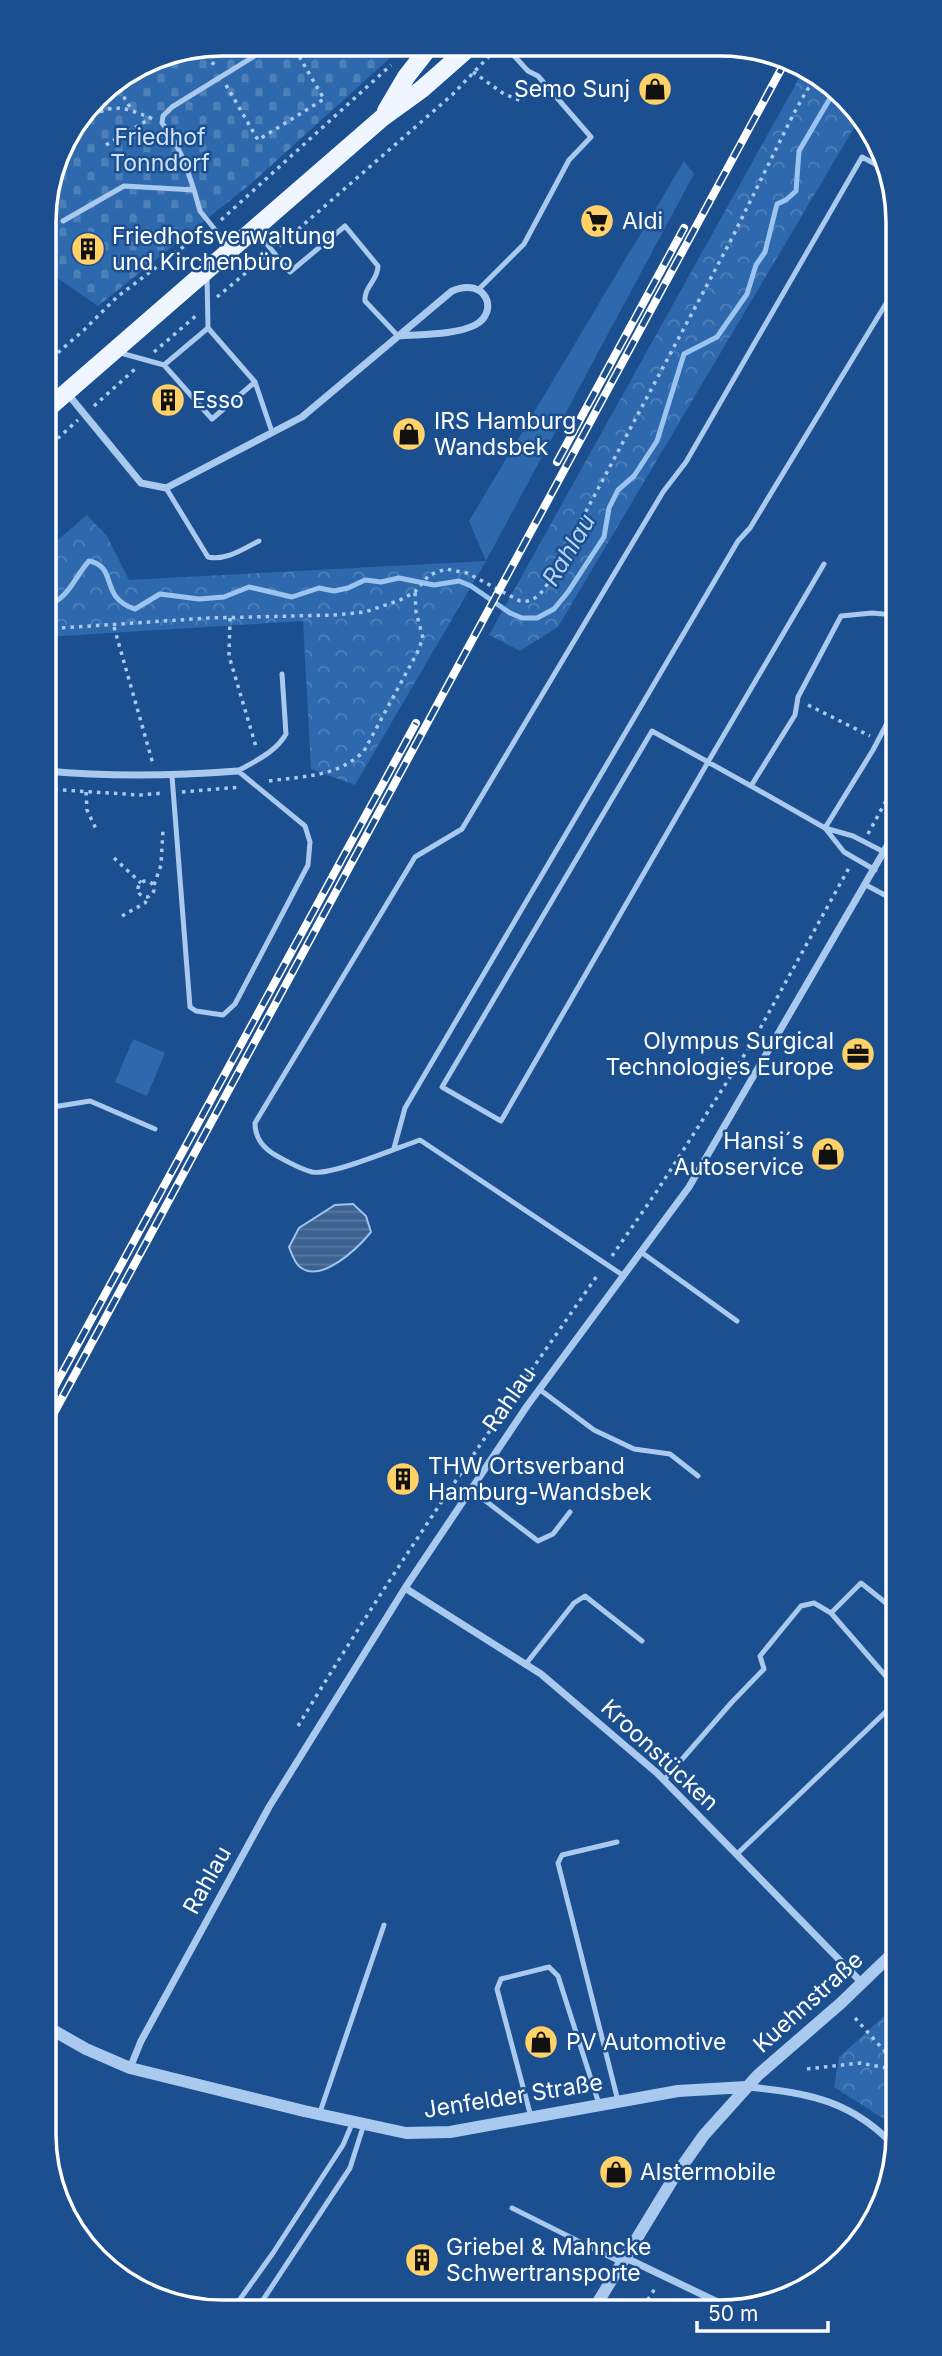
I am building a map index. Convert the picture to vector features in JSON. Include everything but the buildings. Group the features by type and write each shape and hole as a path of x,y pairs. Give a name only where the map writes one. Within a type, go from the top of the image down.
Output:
{"main road":[{"path":"382,118 406,77 422,56"},
{"path":"56,401 382,118 422,89 460,56"}],"street":[{"path":"66,392 141,483 166,488 302,417 398,336 452,291 467,286 479,289 486,299 487,306 482,320 476,324 454,331 398,336"},
{"path":"56,772 172,776 238,771"},
{"name":"Rahlau","path":"130,2068 141,2041 269,1807 470,1489 539,1389 689,1187 886,848"},
{"name":"Kroonstücken","path":"405,1588 541,1674 664,1780 862,1983"},
{"name":"Kuehnstraße","path":"600,2300 635,2239 704,2135 746,2087 886,1960"},
{"name":"Jenfelder Straße","path":"56,2032 86,2049 130,2068 319,2115 406,2133 450,2132 706,2087 746,2087 786,2091 838,2104 872,2124 886,2138"},
{"path":"625,2260 713,2300"}],"lane":[{"path":"231,249 200,211 183,157 162,123 163,116 172,107 255,56"},
{"path":"479,289 524,244 569,160 591,137 538,76 528,71 512,56"},
{"path":"624,1276 421,1140 333,1170 314,1172 273,1154 261,1144 255,1131 255,1123 415,857 462,829 663,492 686,462 862,158 875,165"},
{"path":"63,221 124,186 194,190"},
{"path":"254,229 290,272 345,226 378,266 376,278 365,292 365,301 398,336"},
{"path":"207,270 208,328 255,382 272,432"},
{"path":"394,1149 405,1108 738,541 750,528 886,304"},
{"path":"164,365 208,328"},
{"path":"114,352 164,365 212,419 255,382"},
{"path":"166,488 208,557 226,557 259,541"},
{"path":"824,564 708,762 501,1121 442,1087 652,731 708,762 751,786 825,828 853,836 884,852"},
{"path":"751,786 795,715 798,697 841,616 886,614"},
{"path":"172,776 190,1007 196,1011 223,1015 235,1004 308,865 310,842 305,826 238,771 282,742 286,734 282,674"},
{"path":"825,828 886,725"},
{"path":"825,828 844,852 874,870"},
{"path":"866,885 886,896"},
{"path":"56,1107 90,1101 155,1129"},
{"path":"641,1252 737,1321"},
{"path":"539,1389 594,1430 634,1449 670,1454 698,1476"},
{"path":"470,1489 538,1541 553,1534 570,1512"},
{"path":"831,1613 861,1583 886,1603"},
{"path":"525,1665 574,1604 585,1596 642,1641"},
{"path":"664,1780 764,1669 760,1656 801,1606 814,1603 831,1613 886,1676"},
{"path":"737,1854 886,1712"},
{"path":"617,1842 562,1855 558,1863 618,2101"},
{"path":"319,2115 384,1925"},
{"path":"531,2117 497,1989 501,1979 549,1967 558,1976 599,2105"},
{"path":"263,2300 349,2168 358,2123"},
{"path":"239,2300 358,2123"},
{"path":"512,2208 625,2260"}],"path":[{"path":"209,57 258,140 324,99 299,56"},
{"path":"259,261 452,95 491,56"},
{"path":"56,354 117,297 212,226 397,59"},
{"path":"473,72 504,94 524,102"},
{"path":"56,629 230,617 365,612 382,608 415,592 429,575 446,569 467,573 524,602 532,600 540,594 729,244 794,113 813,84"},
{"path":"120,91 131,109"},
{"path":"98,113 114,108 131,109 162,123"},
{"path":"106,145 150,118"},
{"path":"56,790 141,795 236,789 253,783 330,773 353,762 364,751 423,638 416,612 415,592"},
{"path":"230,617 229,656 255,747 262,757"},
{"path":"114,626 157,776"},
{"path":"798,697 813,708 878,740"},
{"path":"86,792 88,810 96,829"},
{"path":"165,805 166,793"},
{"path":"122,916 145,903 153,893 153,885 161,865 163,829"},
{"path":"114,858 141,883"},
{"path":"141,883 148,881 153,885"},
{"path":"141,883 140,893 149,896"},
{"path":"855,2018 886,2054"},
{"path":"807,2069 860,2063 886,2066"},
{"path":"648,2300 656,2287"}],"green space":[{"name":"Friedhof Tonndorf","path":"392,56 253,182 98,306 56,277 57,200 69,158 84,130 121,90 158,69 200,57"},
{"path":"800,77 829,97 855,126 558,627 520,651 489,635"},
{"path":"684,161 694,174 486,561 469,521"},
{"path":"87,515 107,536 129,580 486,561 355,785 311,769 303,621 56,636 56,542"},
{"path":"133,1039 165,1053 147,1096 115,1082"},
{"path":"886,2014 886,2120 834,2087 839,2057"}],"shaded area":[{"path":"353,1204 366,1216 371,1232 348,1255 328,1268 309,1271 300,1267 289,1247 299,1228 335,1205"}],"waterway":[{"name":"Rahlau","path":"56,601 89,561 104,569 116,597 135,609 160,594 199,599 224,597 249,587 292,597 319,588 334,591 365,580 381,582 399,578 434,585 459,581 522,618 537,618 554,609 604,537 609,508 618,490 634,476 657,441 684,354 717,337 747,294 756,265 765,252 777,204 796,191 799,151 830,98"}],"railway":[{"path":"56,1409 782,68"},
{"path":"557,462 684,228"},
{"path":"56,1384 416,723"}],"place":[{"name":"Semo Sunj","path":"655,89"},
{"name":"Aldi","path":"597,221"},
{"name":"Friedhofsverwaltung und Kirchenbüro","path":"88,249"},
{"name":"Esso","path":"168,400"},
{"name":"IRS Hamburg Wandsbek","path":"409,434"},
{"name":"Olympus Surgical Technologies Europe","path":"858,1054"},
{"name":"Hansi´s Autoservice","path":"828,1154"},
{"name":"THW Ortsverband Hamburg-Wandsbek","path":"403,1479"},
{"name":"PV Automotive","path":"541,2042"},
{"name":"Alstermobile","path":"616,2172"},
{"name":"Griebel & Mahncke Schwertransporte","path":"422,2260"}]}
